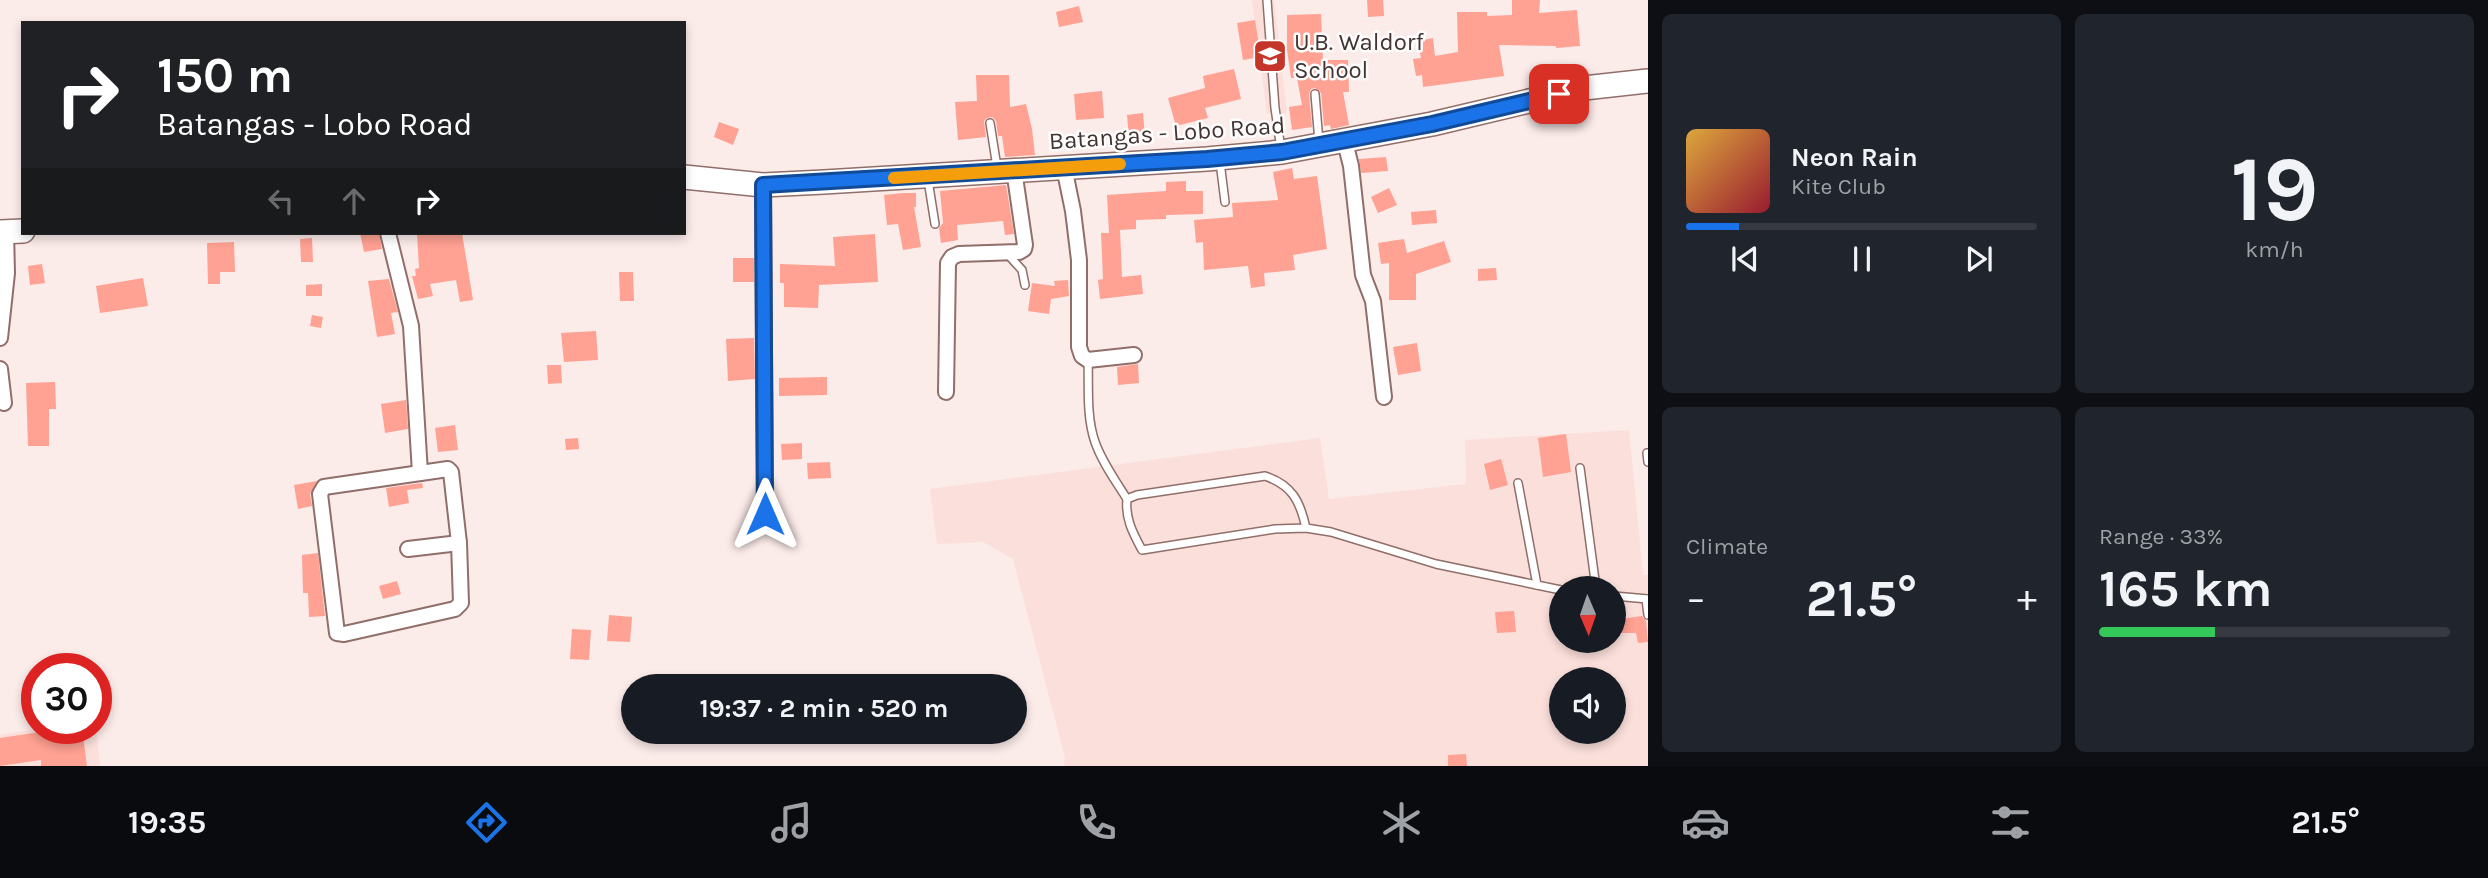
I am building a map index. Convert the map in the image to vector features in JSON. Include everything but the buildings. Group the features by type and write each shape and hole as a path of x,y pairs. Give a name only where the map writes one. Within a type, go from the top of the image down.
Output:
{"main road":[{"name":"Batangas - Lobo Road","path":"686,177 763,185 1282,152 1432,124 1584,88 1648,81"}],"street":[{"path":"1345,142 1354,191 1363,275 1373,301 1384,397"},
{"path":"1064,167 1079,260 1079,347 1082,356 1088,360 1134,355"},
{"path":"946,392 948,263 958,254 1024,250 1006,171"},
{"path":"763,185 765,514"},
{"path":"0,338 10,231"},
{"path":"388,235 411,326 420,473"},
{"path":"0,369 4,403"},
{"path":"448,469 452,472 459,543 461,603 455,609 344,634 337,633 320,494 324,487 420,473 448,469"},
{"path":"408,549 459,543"}],"lane":[{"path":"1267,0 1275,108 1282,152"},
{"path":"1315,94 1319,146"},
{"path":"990,123 1006,171"},
{"path":"1220,158 1224,202"},
{"path":"928,176 935,224"},
{"path":"1010,252 1011,258 1022,270 1025,285"},
{"path":"1088,360 1090,415 1094,439 1102,459 1127,499 1130,529 1142,550 1275,529 1306,528 1331,532 1437,564 1549,588"},
{"path":"1647,453 1648,462"},
{"path":"1580,468 1594,576"},
{"path":"1127,499 1137,495 1265,476 1278,480 1293,492 1306,528"},
{"path":"1518,484 1537,585"},
{"path":"1626,597 1647,599 1648,615"}],"shaded area":[{"name":"U.B. Waldorf School","path":"1252,0 1274,0 1287,113 1267,114"},
{"path":"1629,430 1643,575 1648,575 1648,766 1064,766 1065,757 1013,559 983,542 937,544 930,489 1320,438 1329,499 1466,484 1465,440"},
{"path":"21,732 21,744 98,744 100,766 0,766 0,735"}],"slow traffic":[{"path":"894,178 1120,164"}],"place":[{"name":"U.B. Waldorf School","path":"1270,56"}],"route":[{"path":"765,514 763,185 1207,159 1282,152 1432,124 1559,94"}]}
